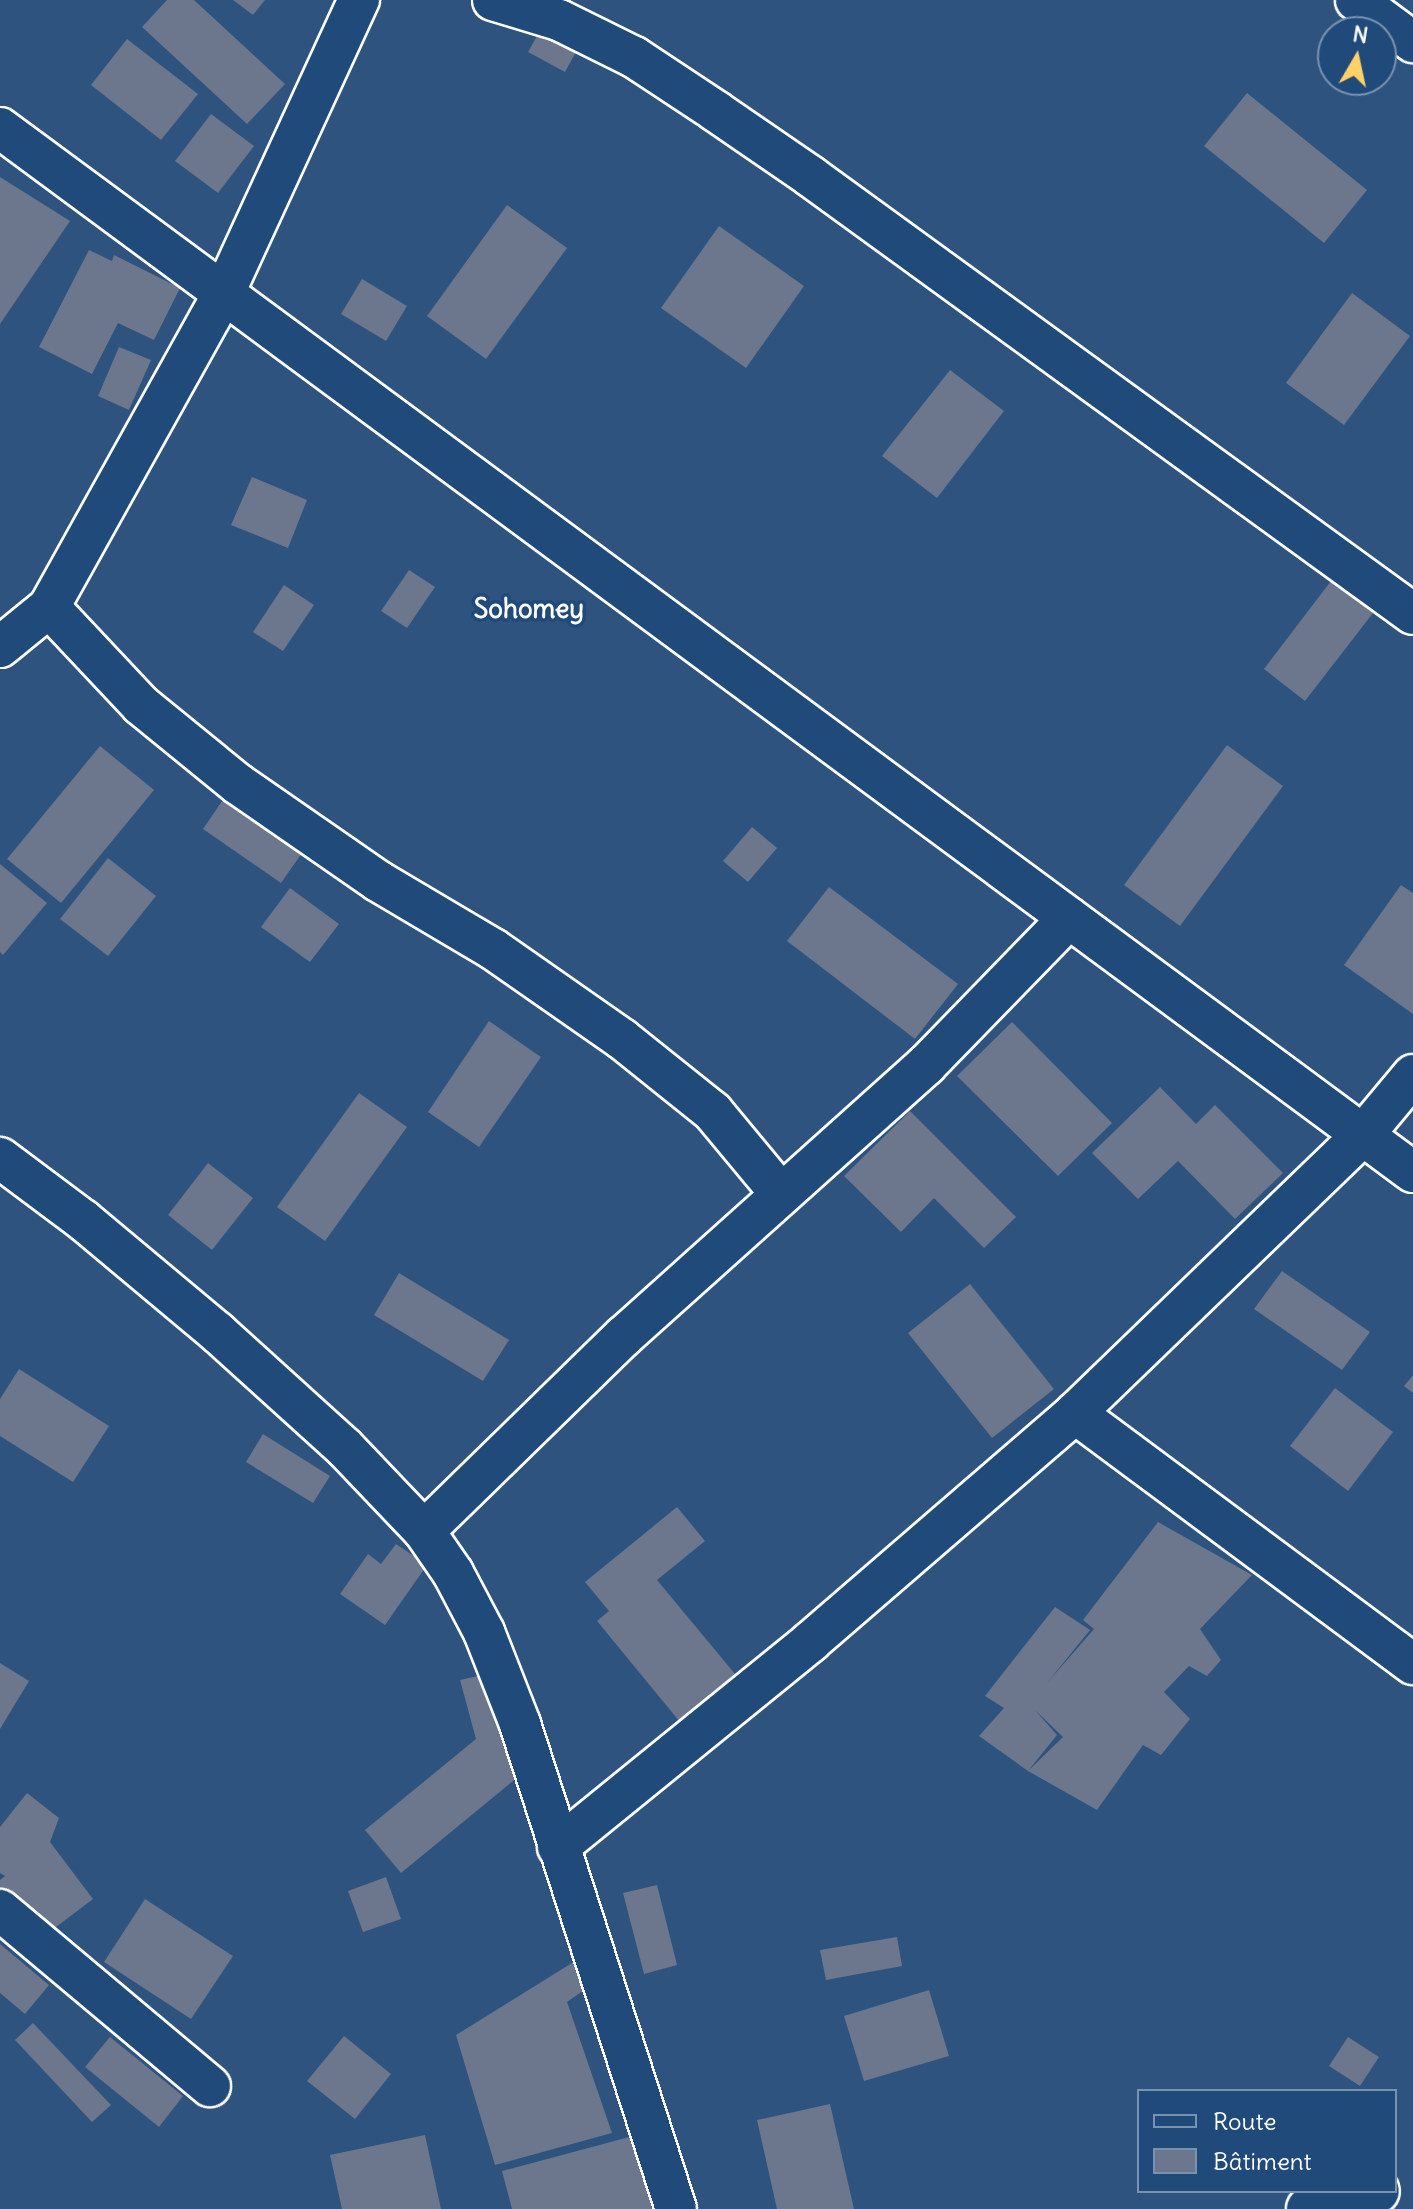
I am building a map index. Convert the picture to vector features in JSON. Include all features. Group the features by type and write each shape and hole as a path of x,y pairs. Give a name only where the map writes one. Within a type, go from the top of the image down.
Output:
{"street":[{"path":"0,647 49,607 224,293 359,0"},
{"path":"493,0 559,20 634,57 717,112 810,176 1413,614"},
{"path":"1356,0 1413,42"},
{"path":"0,128 1413,1172"},
{"path":"49,607 141,705 238,784 378,881 493,949 622,1039 713,1112 781,1194"},
{"path":"424,1531 535,1420 926,1065 1069,918"},
{"path":"558,1847 810,1642 1075,1413 1363,1135 1413,1075"},
{"path":"0,1158 83,1220 217,1332 344,1447 424,1531 453,1573 484,1632 520,1724 676,2209"},
{"path":"1075,1413 1413,1664"},
{"path":"0,1910 210,2086"},
{"path":"1309,2209 1369,2193"}],"building":[{"path":"167,0 194,0 285,84 247,124 142,27"},
{"path":"233,0 265,0 253,15"},
{"path":"546,20 582,41 565,72 528,52"},
{"path":"127,39 198,94 161,140 91,85"},
{"path":"1247,93 1367,190 1324,243 1204,146"},
{"path":"211,114 254,146 218,193 175,161"},
{"path":"0,177 70,221 0,324"},
{"path":"507,205 567,248 486,359 427,316"},
{"path":"719,226 804,286 746,368 661,308"},
{"path":"89,250 112,261 114,255 180,288 154,340 118,323 92,374 39,347"},
{"path":"362,279 407,306 386,341 341,314"},
{"path":"1352,293 1410,336 1344,425 1286,383"},
{"path":"119,347 151,360 129,410 98,396"},
{"path":"950,370 1004,411 937,498 882,456"},
{"path":"252,477 307,500 288,548 231,525"},
{"path":"409,570 435,587 407,628 381,611"},
{"path":"1331,581 1373,613 1305,701 1264,669"},
{"path":"284,585 314,605 283,651 253,632"},
{"path":"1227,745 1283,786 1180,926 1124,885"},
{"path":"100,746 154,790 61,903 7,859"},
{"path":"231,788 309,843 281,883 203,829"},
{"path":"752,827 777,848 748,882 723,861"},
{"path":"108,858 156,896 108,956 60,919"},
{"path":"0,864 47,903 3,955 0,952"},
{"path":"1401,885 1413,893 1413,1014 1344,965"},
{"path":"829,887 958,984 915,1039 787,941"},
{"path":"290,888 339,924 310,962 261,927"},
{"path":"489,1021 541,1057 479,1147 428,1112"},
{"path":"1012,1022 1112,1123 1058,1176 957,1076"},
{"path":"1160,1087 1196,1124 1215,1105 1283,1173 1235,1219 1178,1161 1138,1199 1092,1153"},
{"path":"359,1093 407,1127 325,1241 277,1207"},
{"path":"910,1111 1016,1217 984,1248 934,1198 901,1232 844,1176"},
{"path":"208,1163 253,1198 212,1250 168,1215"},
{"path":"1282,1271 1370,1332 1342,1370 1254,1309"},
{"path":"399,1273 509,1340 483,1381 374,1315"},
{"path":"970,1284 1054,1389 992,1438 908,1333"},
{"path":"19,1369 109,1426 73,1482 0,1436 0,1399"},
{"path":"1413,1375 1413,1393 1404,1386"},
{"path":"1335,1388 1393,1432 1348,1491 1290,1446"},
{"path":"263,1434 330,1476 313,1503 246,1462"},
{"path":"677,1507 705,1541 657,1580 745,1686 689,1733 597,1621 609,1611 585,1582"},
{"path":"1158,1522 1252,1575 1200,1629 1221,1660 1207,1676 1189,1666 1164,1692 1190,1719 1161,1755 1143,1745 1097,1810 1028,1771 979,1736 1004,1708 985,1696 1055,1607 1090,1630 1047,1683 1094,1629 1083,1620","holes":["1035,1710 1063,1737 1028,1771 1057,1735"]},
{"path":"396,1544 427,1565 385,1625 340,1594 368,1554 381,1564"},
{"path":"0,1663 29,1681 0,1729"},
{"path":"487,1674 510,1765 519,1776 401,1873 365,1830 476,1739 460,1680"},
{"path":"27,1793 59,1818 50,1842 93,1899 39,1940 0,1888 0,1880 5,1876 0,1873 0,1827"},
{"path":"386,1877 401,1919 363,1932 348,1891"},
{"path":"657,1885 677,1965 644,1974 623,1893"},
{"path":"145,1899 233,1956 191,2019 104,1962"},
{"path":"897,1937 902,1966 826,1980 820,1950"},
{"path":"0,1944 49,1985 25,2014 0,1993"},
{"path":"580,1958 587,1988 567,2002 612,2133 495,2165 456,2035"},
{"path":"929,1990 949,2056 864,2081 844,2016"},
{"path":"33,2023 111,2105 92,2122 15,2040"},
{"path":"344,2036 391,2074 355,2119 307,2081"},
{"path":"110,2037 183,2096 159,2127 85,2067"},
{"path":"1348,2037 1379,2057 1360,2086 1329,2066"},
{"path":"830,2104 854,2209 777,2209 757,2120"},
{"path":"425,2135 441,2209 342,2209 330,2155"},
{"path":"633,2136 652,2209 512,2209 502,2171"}],"district":[{"name":"Sohomey","path":"529,609"}]}
